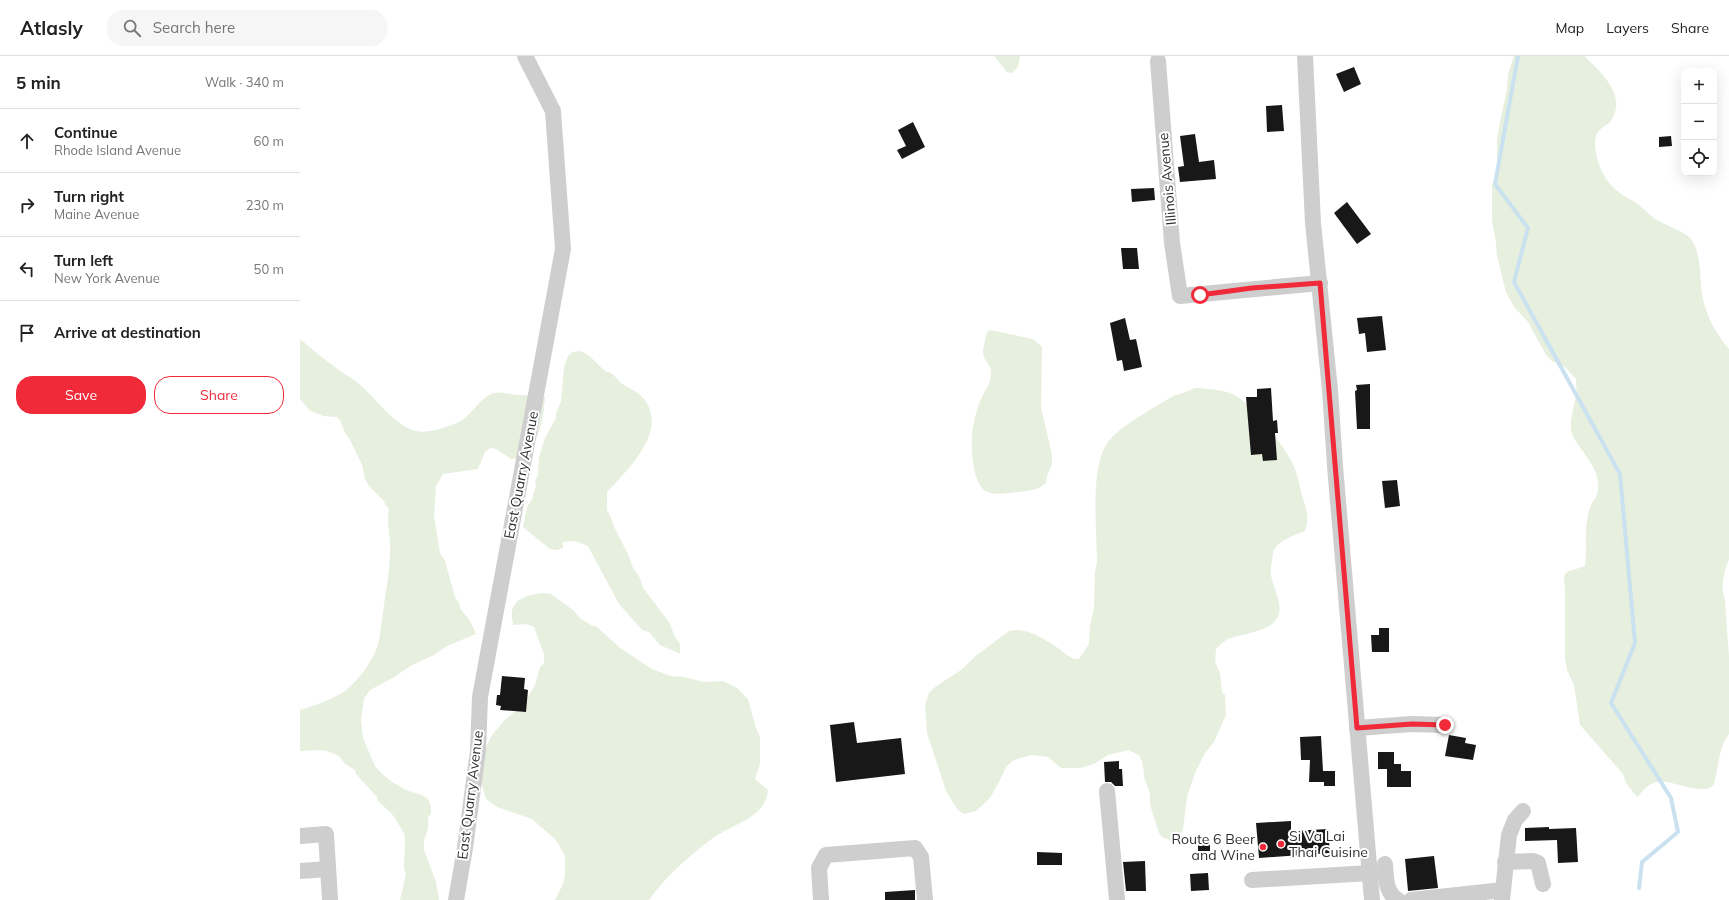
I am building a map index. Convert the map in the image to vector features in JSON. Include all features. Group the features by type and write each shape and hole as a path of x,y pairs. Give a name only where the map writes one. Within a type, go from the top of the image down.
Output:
{"street":[{"name":"East Quarry Avenue","path":"456,900 465,848 478,752 480,697 563,249 553,111 526,56"},
{"path":"1305,56 1313,223 1320,283 1372,900"},
{"name":"Illinois Avenue","path":"1158,61 1172,243 1180,296 1320,283"},
{"path":"1357,728 1412,724 1445,725"},
{"path":"1107,791 1117,900"},
{"path":"1411,900 1503,895 1509,835 1515,820 1523,811"},
{"path":"300,836 326,834 330,900"},
{"path":"821,900 819,868 826,855 915,848 921,857 925,900"},
{"path":"1506,862 1533,861 1538,863 1543,884"},
{"path":"1385,864 1387,887 1391,894 1398,900"},
{"path":"300,871 328,869"},
{"path":"1252,880 1370,872"}],"green space":[{"path":"994,56 1020,56 1018,67 1012,73 1007,72"},
{"path":"1514,56 1584,56 1605,77 1615,94 1616,103 1615,113 1610,122 1598,132 1595,140 1599,166 1609,183 1616,190 1635,202 1656,219 1680,231 1691,239 1697,251 1700,266 1702,295 1706,310 1716,331 1729,349 1729,559 1724,574 1723,590 1729,657 1729,734 1722,748 1714,784 1710,788 1704,789 1656,782 1648,786 1637,797 1626,783 1623,774 1580,725 1574,685 1567,670 1565,659 1564,576 1567,572 1585,566 1588,515 1597,494 1598,483 1597,476 1591,463 1575,440 1571,430 1571,419 1576,392 1576,379 1565,367 1552,361 1546,355 1528,322 1514,307 1506,292 1497,256 1492,220 1492,185 1497,172 1497,139 1507,89 1508,74"},
{"path":"990,330 1033,339 1042,347 1041,408 1052,456 1052,464 1046,483 1034,490 999,494 992,493 983,489 976,477 972,450 972,433 978,406 991,378 991,369 983,353 987,332"},
{"path":"300,339 334,367 358,383 392,417 408,428 416,431 426,432 457,423 466,417 485,398 494,393 501,392 515,395 543,394 545,397 542,423 532,445 521,458 511,459 496,449 490,448 485,452 478,469 443,474 436,486 434,515 440,553 445,561 455,597 476,634 447,646 434,655 412,665 391,679 370,690 364,699 361,720 363,738 375,766 392,782 406,790 422,795 428,799 431,806 431,813 428,818 428,829 424,840 424,850 436,882 439,900 400,900 406,874 404,869 405,839 404,833 392,814 378,801 377,797 356,774 355,770 345,764 339,756 322,750 300,751 300,710 325,701 346,690 358,679 376,650 388,574 390,542 388,522 389,509 384,501 369,486 365,479 362,465 345,433 340,420 337,417 323,416 309,410 300,399"},
{"path":"580,351 591,357 604,370 611,373 621,383 640,395 650,410 652,423 649,436 635,461 607,492 607,510 633,568 640,578 643,588 669,622 675,637 680,644 680,654 660,645 649,632 642,630 619,604 588,546 575,541 563,542 563,548 557,550 550,549 523,527 527,507 532,499 536,486 535,481 538,475 539,457 545,438 556,418 561,401 564,367 568,356 572,352"},
{"path":"1195,388 1216,390 1236,396 1244,401 1270,429 1295,469 1306,509 1307,522 1305,531 1285,540 1273,551 1271,576 1279,605 1277,618 1268,627 1228,639 1216,649 1215,662 1220,673 1222,692 1225,695 1226,715 1214,742 1205,753 1195,773 1187,797 1183,829 1180,836 1170,840 1162,837 1159,833 1150,805 1150,794 1144,777 1143,765 1140,756 1129,750 1108,755 1094,764 1080,768 1061,768 1048,757 1032,755 1014,760 1006,767 990,798 976,811 964,814 957,809 946,791 927,733 925,705 929,693 935,687 961,670 977,655 1009,631 1022,630 1035,634 1053,644 1071,657 1079,659 1089,644 1090,626 1094,608 1095,572 1097,563 1096,486 1101,456 1111,438 1127,425 1175,395"},
{"path":"534,594 551,594 573,610 581,619 597,627 620,648 652,669 670,676 684,677 704,682 723,681 737,688 748,699 760,737 760,764 755,779 768,790 765,802 754,815 719,834 695,852 670,875 649,900 555,900 563,884 565,874 565,856 556,840 532,819 497,807 486,799 481,782 483,754 492,735 504,721 525,702 535,685 540,667 544,663 544,654 534,627 527,624 513,625 513,607 519,600"}],"building":[{"path":"1354,67 1361,84 1344,92 1336,74"},
{"path":"1282,105 1284,131 1267,132 1266,106"},
{"path":"913,122 925,147 902,159 897,150 906,146 898,130"},
{"path":"1195,134 1199,162 1214,160 1216,179 1180,182 1178,167 1184,166 1180,136"},
{"path":"1671,136 1672,146 1659,147 1659,137"},
{"path":"1154,188 1155,200 1132,202 1131,189"},
{"path":"1347,202 1371,234 1357,244 1334,213"},
{"path":"1121,248 1137,248 1139,269 1123,269"},
{"path":"1382,316 1386,350 1367,352 1365,333 1359,334 1357,318"},
{"path":"1125,318 1130,340 1136,339 1142,367 1124,371 1122,360 1117,361 1110,323"},
{"path":"1370,384 1370,429 1357,429 1356,385"},
{"path":"1271,388 1273,421 1277,420 1278,433 1275,433 1277,460 1263,461 1262,454 1251,455 1246,397 1257,397 1257,389"},
{"path":"1397,480 1400,506 1385,508 1382,481"},
{"path":"1379,628 1389,628 1389,652 1372,652 1371,635 1379,635"},
{"path":"502,676 525,678 524,689 528,690 526,712 500,710 501,706 496,705 497,695 500,695"},
{"path":"854,722 857,743 901,738 905,774 836,782 830,725"},
{"path":"1449,735 1466,738 1465,743 1476,745 1473,760 1445,756"},
{"path":"1321,736 1323,771 1335,771 1335,786 1324,786 1324,782 1309,782 1310,760 1301,760 1300,737"},
{"path":"1378,752 1394,752 1394,764 1401,764 1401,771 1411,771 1411,787 1387,787 1387,769 1378,769"},
{"path":"1119,761 1119,769 1122,769 1123,786 1115,786 1111,782 1105,782 1104,762"},
{"path":"1291,821 1291,831 1328,829 1330,853 1259,858 1256,823"},
{"path":"1549,827 1549,829 1576,828 1578,862 1558,863 1557,840 1525,841 1525,828"},
{"path":"1210,838 1210,851 1198,851 1198,839"},
{"path":"1037,852 1062,853 1062,865 1037,865"},
{"path":"1434,856 1438,888 1408,891 1405,859"},
{"path":"1145,861 1146,891 1126,891 1123,862"},
{"path":"1208,873 1209,890 1191,891 1190,874"},
{"path":"915,890 915,900 885,900 885,892"}],"waterway":[{"path":"1518,56 1495,184 1528,228 1514,282 1620,474 1635,643 1611,703 1671,798 1678,832 1642,862 1639,888"}],"place":[{"name":"Si Va Lai Thai Cuisine","path":"1281,844"},
{"name":"Route 6 Beer and Wine","path":"1263,847"}],"route":[{"path":"1200,295 1252,288 1320,283 1322,324 1330,390 1357,728 1412,724 1445,725"}]}
